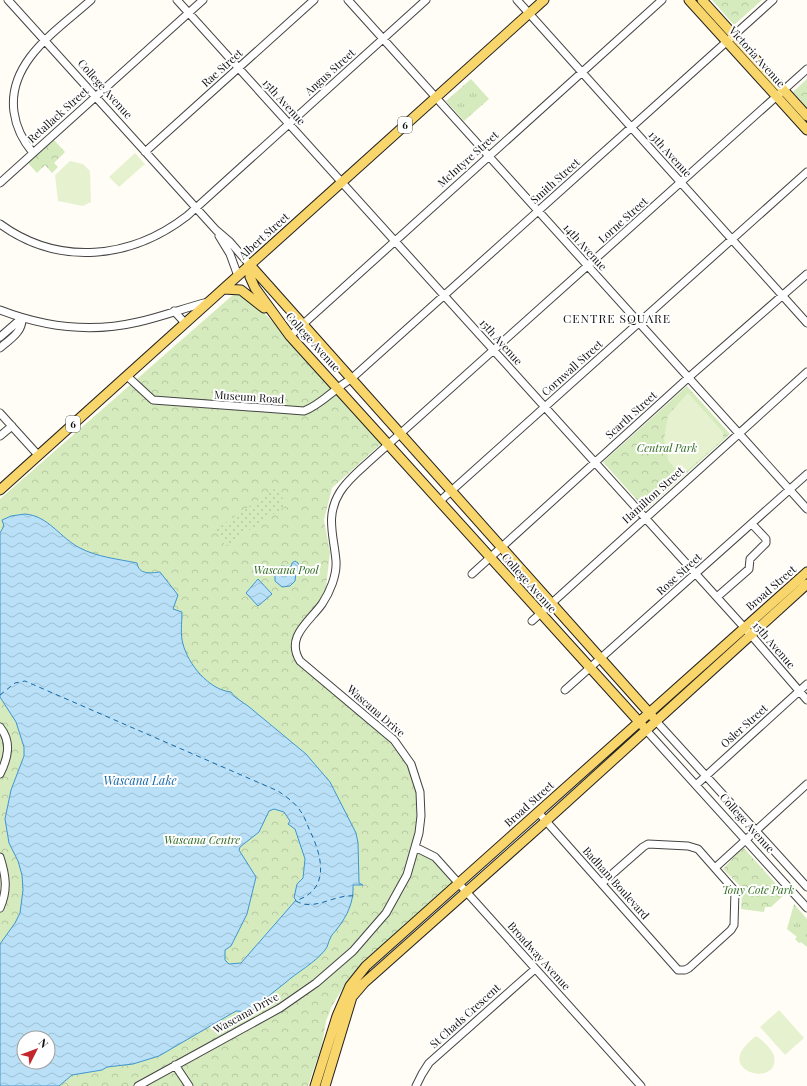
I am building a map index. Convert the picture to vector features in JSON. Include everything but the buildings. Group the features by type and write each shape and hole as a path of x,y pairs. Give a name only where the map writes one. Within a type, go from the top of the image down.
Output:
{"main road":[{"name":"Albert Street","path":"0,490 544,0"},
{"name":"Victoria Avenue","path":"689,0 807,130"},
{"name":"Victoria Avenue","path":"702,0 807,116"},
{"name":"College Avenue","path":"250,265 250,277 273,315 290,336 646,730"},
{"name":"College Avenue","path":"250,265 401,436 602,658 656,721"},
{"path":"224,289 241,290 273,315"},
{"name":"Broad Street","path":"315,1086 336,1016 350,986 366,966 807,572"},
{"name":"Broad Street","path":"325,1086 352,997 380,967 546,821 807,584"}],"street":[{"name":"College Avenue","path":"8,0 195,208 230,242 250,265"},
{"path":"33,153 19,130 14,108 14,92 24,66 45,41 91,0"},
{"name":"15th Avenue","path":"177,0 645,517 807,700"},
{"name":"Retallack Street","path":"0,183 203,0"},
{"name":"Rae Street","path":"145,152 314,0"},
{"name":"14th Avenue","path":"348,0 807,509"},
{"name":"Angus Street","path":"0,224 20,236 45,246 70,251 97,252 123,248 145,242 172,228 426,0"},
{"name":"13th Avenue","path":"517,0 807,323"},
{"name":"McIntyre Street","path":"290,336 394,240 662,0"},
{"name":"Smith Street","path":"351,379 773,0"},
{"name":"Lorne Street","path":"401,436 783,90 807,70"},
{"name":"Cornwall Street","path":"440,501 807,172"},
{"name":"College Avenue","path":"216,230 230,254 238,276"},
{"name":"Scarth Street","path":"472,574 688,378 807,274"},
{"path":"0,310 22,318 52,325 84,328 137,323 209,301"},
{"path":"174,311 185,323"},
{"path":"0,337 22,318"},
{"path":"0,348 18,332 22,324 22,318"},
{"name":"Hamilton Street","path":"532,621 645,517 807,372"},
{"name":"Museum Road","path":"127,376 153,400 304,411 313,408 337,387 351,379"},
{"path":"0,413 36,457"},
{"path":"0,436 12,426"},
{"name":"Wascana Drive","path":"138,1086 280,1008 334,969 353,951 386,913 407,875 421,821 420,792 411,764 394,740 300,661 294,647 298,633 322,603 334,577 336,562 331,530 331,516 339,493 348,482 389,444 401,436"},
{"name":"Rose Street","path":"565,690 807,474"},
{"path":"717,597 749,569 750,558 766,543 766,539 752,524"},
{"name":"Osler Street","path":"696,785 807,684"},
{"name":"College Avenue","path":"656,721 807,886"},
{"path":"0,727 6,737 8,749 6,763 0,774"},
{"name":"College Avenue","path":"646,730 807,908"},
{"path":"602,883 648,844 693,847 703,853 716,867 807,784"},
{"name":"Badham Boulevard","path":"538,812 678,970 689,968 731,930 734,925 735,891 716,867"},
{"name":"Broadway Avenue","path":"415,847 435,857 640,1086"},
{"path":"0,857 5,874 6,885 5,897 0,908"},
{"path":"795,895 807,886"},
{"name":"St Chads Crescent","path":"416,1086 422,1074 430,1064 535,969"},
{"path":"175,1065 189,1086"}],"green space":[{"path":"712,0 762,0 734,25"},
{"path":"471,79 489,99 464,121 446,101"},
{"path":"807,79 807,108 793,92"},
{"path":"54,140 65,152 54,163 58,167 52,173 45,165 37,173 28,163"},
{"path":"135,153 145,164 119,187 109,177"},
{"path":"70,161 83,164 90,171 91,202 83,206 58,201 55,175"},
{"name":"Wascana Centre","path":"235,293 242,294 268,317 383,442 332,488 324,520 330,552 324,605 302,632 297,646 302,661 385,730 422,788 423,829 419,847 439,856 458,877 347,981 332,1006 326,1021 322,1045 308,1086 0,1086 0,499"},
{"name":"Central Park","path":"687,386 730,434 646,510 603,462"},
{"path":"688,393 723,432 723,439 681,476 668,460 664,439 668,415"},
{"path":"276,488 287,505 226,546 215,530"},
{"name":"Tony Cote Park","path":"743,847 785,894 771,907 765,907 764,912 741,909 742,894 739,885 723,869"},
{"path":"794,904 807,919 807,947 801,942 799,943 795,939 797,937 787,929"},
{"path":"779,1010 804,1038 785,1055 760,1027"},
{"path":"756,1036 764,1042 774,1056 774,1065 769,1071 762,1074 746,1070 741,1065 739,1058 744,1047"}],"water":[{"name":"Wascana Lake","path":"25,514 33,516 48,523 73,544 93,554 137,563 140,570 146,572 160,572 178,595 173,609 182,612 182,640 190,660 201,675 215,686 231,692 235,697 306,754 330,782 356,833 358,843 359,883 363,885 353,885 351,902 347,913 341,924 331,936 327,947 321,954 250,1012 236,1011 159,1056 133,1064 107,1067 102,1070 72,1075 59,1086 0,1086 0,944 15,923 20,913 23,890 22,875 18,861 9,843 5,819 11,790 24,756 24,747 16,722 0,697 0,533 4,526 2,520 11,516","holes":["274,809 284,812 290,821 288,824 295,829 305,859 303,878 297,884 294,898 296,900 241,963 229,964 225,960 225,950 231,946 247,914 256,877 239,850 240,847 259,832 269,811"]},
{"path":"295,561 298,563 300,569 296,573 295,581 290,586 282,587 275,581 275,572 281,566 291,567 292,563"},
{"path":"258,579 272,594 258,606 246,593"}],"ferry route":[{"path":"0,695 15,683 25,681 278,791 289,799 302,814 315,841 320,862 319,881 314,889 306,896 295,901"},
{"path":"296,901 310,905 339,897 354,896"}],"district":[{"name":"CENTRE SQUARE","path":"617,319"}],"park label":[{"name":"Wascana Pool","path":"286,570"}]}
